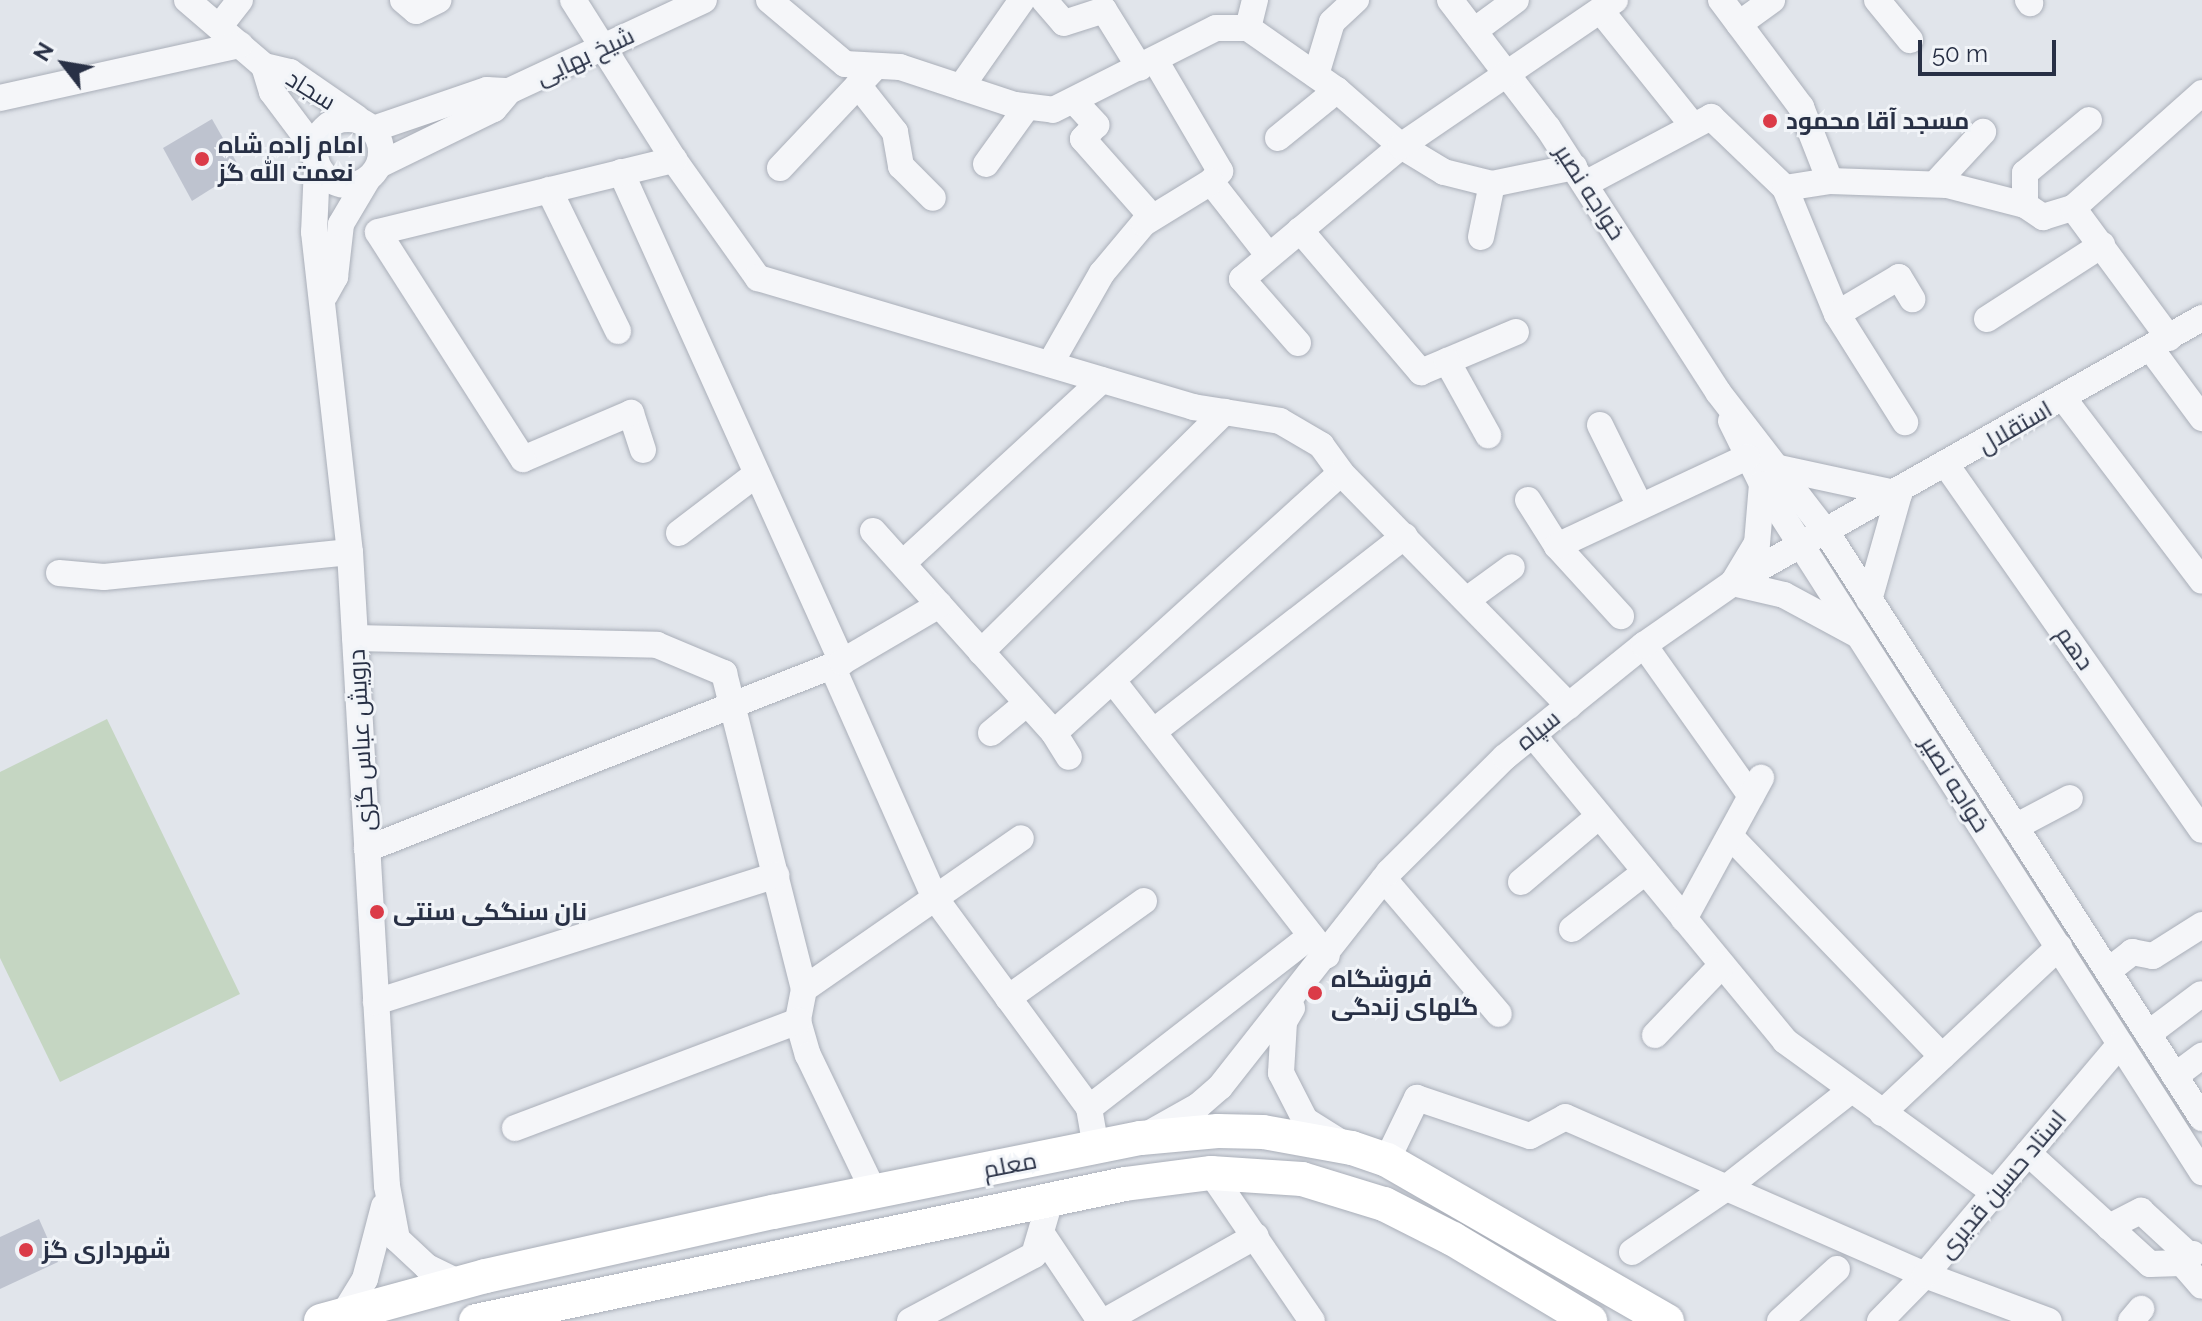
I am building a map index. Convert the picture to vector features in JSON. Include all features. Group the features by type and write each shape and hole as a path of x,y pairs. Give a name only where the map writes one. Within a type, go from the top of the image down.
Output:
{"main road":[{"name":"معلم","path":"332,1318 460,1283 773,1212 1141,1138 1263,1132 1352,1148 1387,1160 1667,1321"},
{"name":"معلم","path":"476,1321 1050,1201 1211,1173 1302,1179 1384,1204 1585,1319"},
{"path":"657,1284 677,1267 702,1258 762,1245 773,1212"}],"street":[{"name":"سجاد","path":"187,0 264,66 290,72 365,124"},
{"path":"219,27 240,0"},
{"path":"403,0 416,11 439,0"},
{"path":"573,0 600,49 758,278 1102,380 1224,412 1280,421 1321,445 1341,473 1468,599 1569,706"},
{"name":"شیخ بهایی","path":"373,172 494,109 509,91 704,0"},
{"path":"769,0 845,64 900,67 1027,107 1053,110 1216,28 1248,28 1326,83 1401,146 1444,172 1492,184 1580,176 1711,117 1785,188 1837,314 1905,422"},
{"path":"961,87 1022,0"},
{"path":"1044,0 1064,23 1104,10 1147,64 1220,171 1211,182 1152,217 1102,273 1050,364"},
{"path":"1248,28 1255,0"},
{"path":"1278,138 1326,83 1332,22 1356,0"},
{"name":"خواجه نصیر","path":"1450,0 1580,176 1770,476 1803,548 2202,1172"},
{"path":"1474,31 1516,0"},
{"path":"1721,0 1801,107 1830,181"},
{"path":"1739,24 1772,0"},
{"path":"1877,0 1910,40"},
{"path":"1298,343 1242,279 1401,146 1608,6 1693,126"},
{"path":"0,98 240,45"},
{"name":"سجاد","path":"264,66 272,92 315,157"},
{"path":"780,168 876,66"},
{"path":"858,85 895,132 901,166 933,198"},
{"name":"شیخ بهایی","path":"365,124 487,90 509,91"},
{"path":"1785,188 1830,181 1935,184 2025,205 2043,217 2073,208 2202,93"},
{"path":"1074,101 1096,125 1083,139 1152,217"},
{"path":"986,164 1027,107"},
{"path":"337,119 365,124 381,146 373,172 339,184 315,157 321,130 337,119"},
{"path":"2025,205 2025,173 2089,120"},
{"path":"1935,184 1983,132"},
{"name":"درویش عباس گزی","path":"315,157 314,232 325,295 350,552 387,1186"},
{"path":"643,450 631,413 523,459 378,232 674,160"},
{"name":"درویش عباس گزی","path":"325,295 335,277 341,224 373,172"},
{"path":"621,172 837,664 935,898 1089,1108 1096,1147"},
{"path":"1211,182 1269,256"},
{"path":"1481,237 1492,184"},
{"path":"549,190 618,331"},
{"path":"2073,208 2102,245 2202,418"},
{"path":"1300,230 1421,372 1516,332"},
{"path":"1987,319 2102,245"},
{"path":"1837,314 1899,277 1912,299"},
{"name":"استقلال","path":"1803,548 2202,318"},
{"path":"1447,361 1488,435"},
{"path":"903,563 1102,380"},
{"name":"خواجه نصیر","path":"1718,392 1747,457 1827,533 2202,1118"},
{"path":"2064,399 2202,581"},
{"path":"981,652 1224,412"},
{"path":"1600,425 1640,506"},
{"path":"1557,546 1747,457"},
{"name":"دهم","path":"1947,466 2202,830"},
{"path":"1054,733 1341,473"},
{"path":"679,533 755,475"},
{"path":"1862,638 1784,595 1733,583 1757,543 1770,476 1899,494 1869,600"},
{"path":"1528,500 1557,546 1621,616"},
{"path":"873,531 1054,733 1069,757"},
{"path":"1153,732 1405,536"},
{"name":"سپاه","path":"1319,953 1384,879 1533,735 1644,645 1733,583 1803,548"},
{"path":"59,573 104,577 350,552"},
{"path":"1468,599 1512,567"},
{"path":"367,849 837,664 939,605"},
{"path":"355,638 657,645 724,673 804,989 798,1021 808,1055 874,1192"},
{"path":"1644,645 1756,787 1684,919"},
{"path":"1113,681 1319,953"},
{"path":"991,733 1027,703"},
{"path":"1533,735 1785,1041 1995,1193"},
{"path":"1967,802 1990,788"},
{"path":"2015,827 2070,798"},
{"path":"1521,882 1599,816"},
{"path":"1730,836 1942,1056"},
{"path":"804,989 1021,838"},
{"path":"1572,929 1645,872"},
{"path":"376,1002 776,875"},
{"path":"1384,879 1499,1014"},
{"path":"1008,998 1144,901"},
{"path":"2108,971 2132,952 2153,956 2202,925"},
{"path":"1882,1113 2059,947"},
{"path":"1089,1108 1319,953"},
{"path":"1141,1138 1198,1106 1220,1087 1319,953"},
{"path":"1319,953 1284,1022 1281,1073 1305,1120 1352,1148"},
{"path":"1655,1035 1722,965"},
{"path":"2148,1034 2201,994"},
{"path":"515,1128 798,1021"},
{"name":"استاد حسین قدیری","path":"1880,1321 1925,1275 2120,1044"},
{"path":"2175,1076 2202,1056"},
{"path":"1632,1252 1726,1188 1850,1091"},
{"path":"1387,1160 1417,1098 1530,1136 1565,1117 1925,1275 2049,1321"},
{"path":"2028,1153 2109,1227 2141,1211 2191,1255 2202,1286"},
{"path":"1211,1173 1256,1236 1300,1317"},
{"path":"387,1186 397,1239 427,1267 460,1283"},
{"path":"332,1318 365,1279 379,1240 387,1186"},
{"path":"910,1321 940,1314 1034,1255 1050,1201"},
{"path":"1042,1234 1102,1321 1256,1236"},
{"path":"1780,1321 1837,1269"}],"green space":[{"path":"107,719 240,994 60,1082 0,958 0,772"}],"building":[{"name":"امام زاده شاه نعمت الله گز","path":"212,119 241,170 192,201 163,148"},
{"name":"شهرداری گز","path":"39,1219 58,1262 0,1289 0,1237"}],"place":[{"name":"مسجد آقا محمود","path":"1770,121"},
{"name":"امام زاده شاه نعمت الله گز","path":"202,159"},
{"name":"نان سنگکی سنتی","path":"377,912"},
{"name":"فروشگاه گلهای زندگی","path":"1315,993"},
{"name":"شهرداری گز","path":"26,1250"}]}
